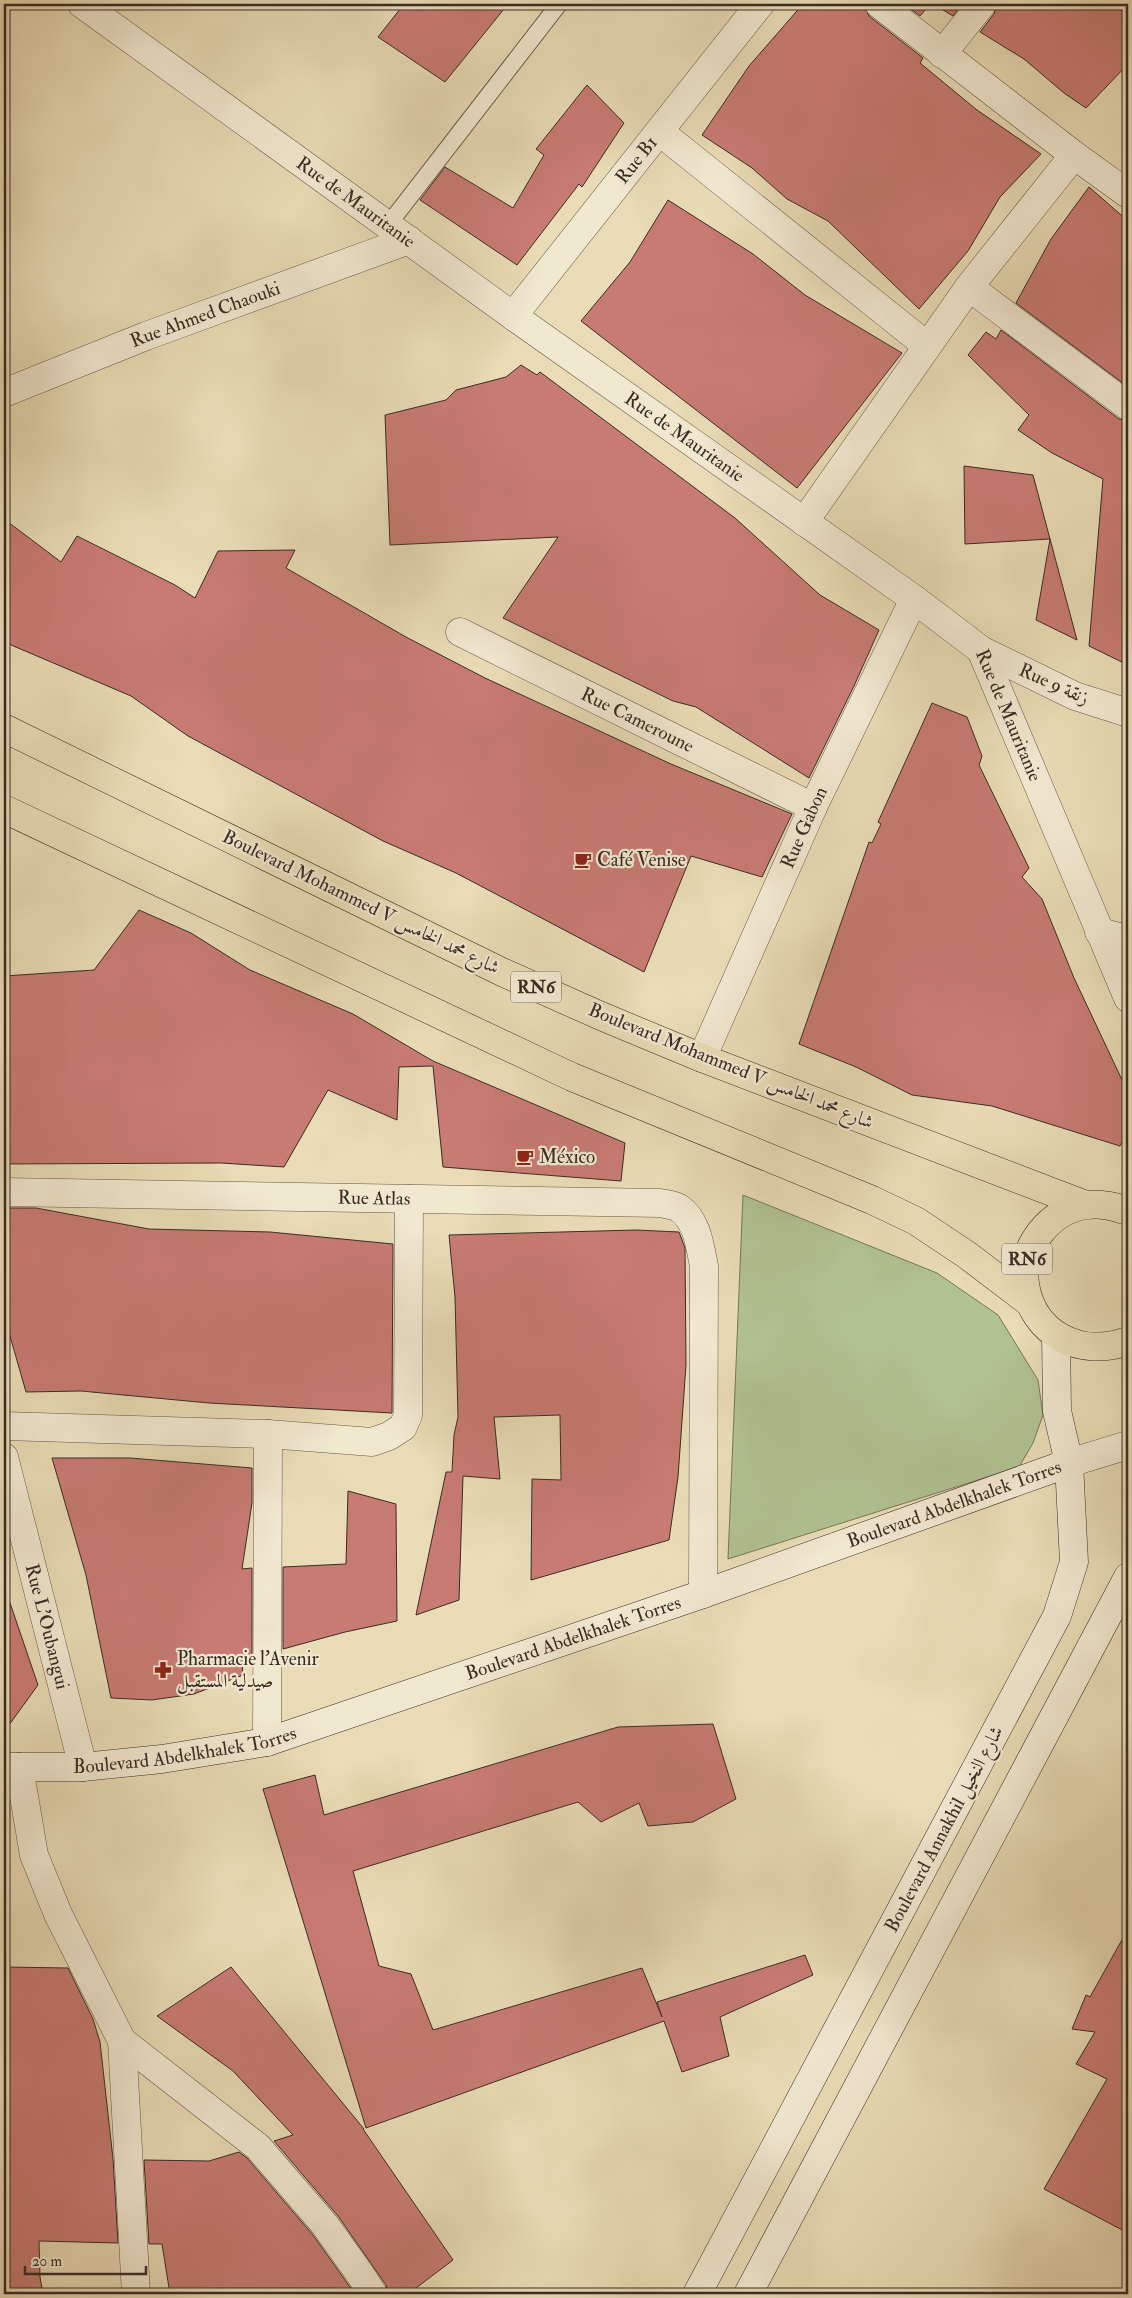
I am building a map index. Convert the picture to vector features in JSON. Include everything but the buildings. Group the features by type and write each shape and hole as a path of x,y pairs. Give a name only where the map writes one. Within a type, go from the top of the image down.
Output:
{"main road":[{"name":"Boulevard Mohammed V شارع محمد الخامس","path":"4,728 502,972 702,1058 1086,1205"},
{"name":"RN6","path":"4,809 572,1077 872,1200 916,1221 967,1255 1030,1303"},
{"name":"RN6","path":"1128,1211 1108,1205 1086,1205 1066,1211 1048,1223 1034,1240 1027,1260 1025,1282 1030,1303 1040,1321 1056,1335 1074,1344 1094,1348 1113,1346 1128,1341"}],"street":[{"name":"Rue de Mauritanie","path":"82,4 513,316 914,599 981,650 1128,998"},
{"name":"Rue B1","path":"513,316 760,4"},
{"path":"879,4 1074,155 1128,194"},
{"path":"942,54 982,4"},
{"path":"660,132 926,345"},
{"path":"804,522 926,345 969,287 1074,155"},
{"name":"Rue Ahmed Chaouki","path":"4,393 399,232"},
{"path":"969,287 1128,406"},
{"name":"Rue Gabon","path":"702,1058 813,807 914,599"},
{"name":"Rue Cameroune","path":"460,632 813,807"},
{"name":"Rue 9 زنقة","path":"981,650 1075,696 1128,713"},
{"path":"1099,932 1128,939"},
{"name":"Rue Atlas","path":"4,1192 660,1203 678,1208 692,1223 699,1241 704,1266 704,1594"},
{"path":"4,1426 268,1434 372,1442 389,1436 403,1427 408,1415 408,1199"},
{"name":"Boulevard Annakhil شارع النخيل","path":"697,2294 1057,1616 1074,1562 1070,1463 1057,1411 1056,1335"},
{"path":"267,1742 268,1434"},
{"name":"Boulevard Abdelkhalek Torres","path":"11,1767 83,1767 162,1759 267,1742 704,1594 1070,1463 1128,1445"},
{"name":"Rue L'Oubangui","path":"4,1457 83,1767"},
{"path":"748,2294 1128,1577"},
{"path":"11,1767 34,1855 58,1914 122,2040 136,2294"},
{"path":"122,2040 258,2147 324,2225 373,2294"}],"lane":[{"path":"399,232 559,4"}],"green space":[{"path":"743,1195 937,1273 998,1315 1038,1380 1043,1415 1033,1443 1019,1467 728,1559"}],"place":[{"name":"Café Venise","path":"583,860"},
{"name":"México","path":"525,1157"},
{"name":"Pharmacie l’Avenir صيدلية المستقبل","path":"163,1670"}]}
